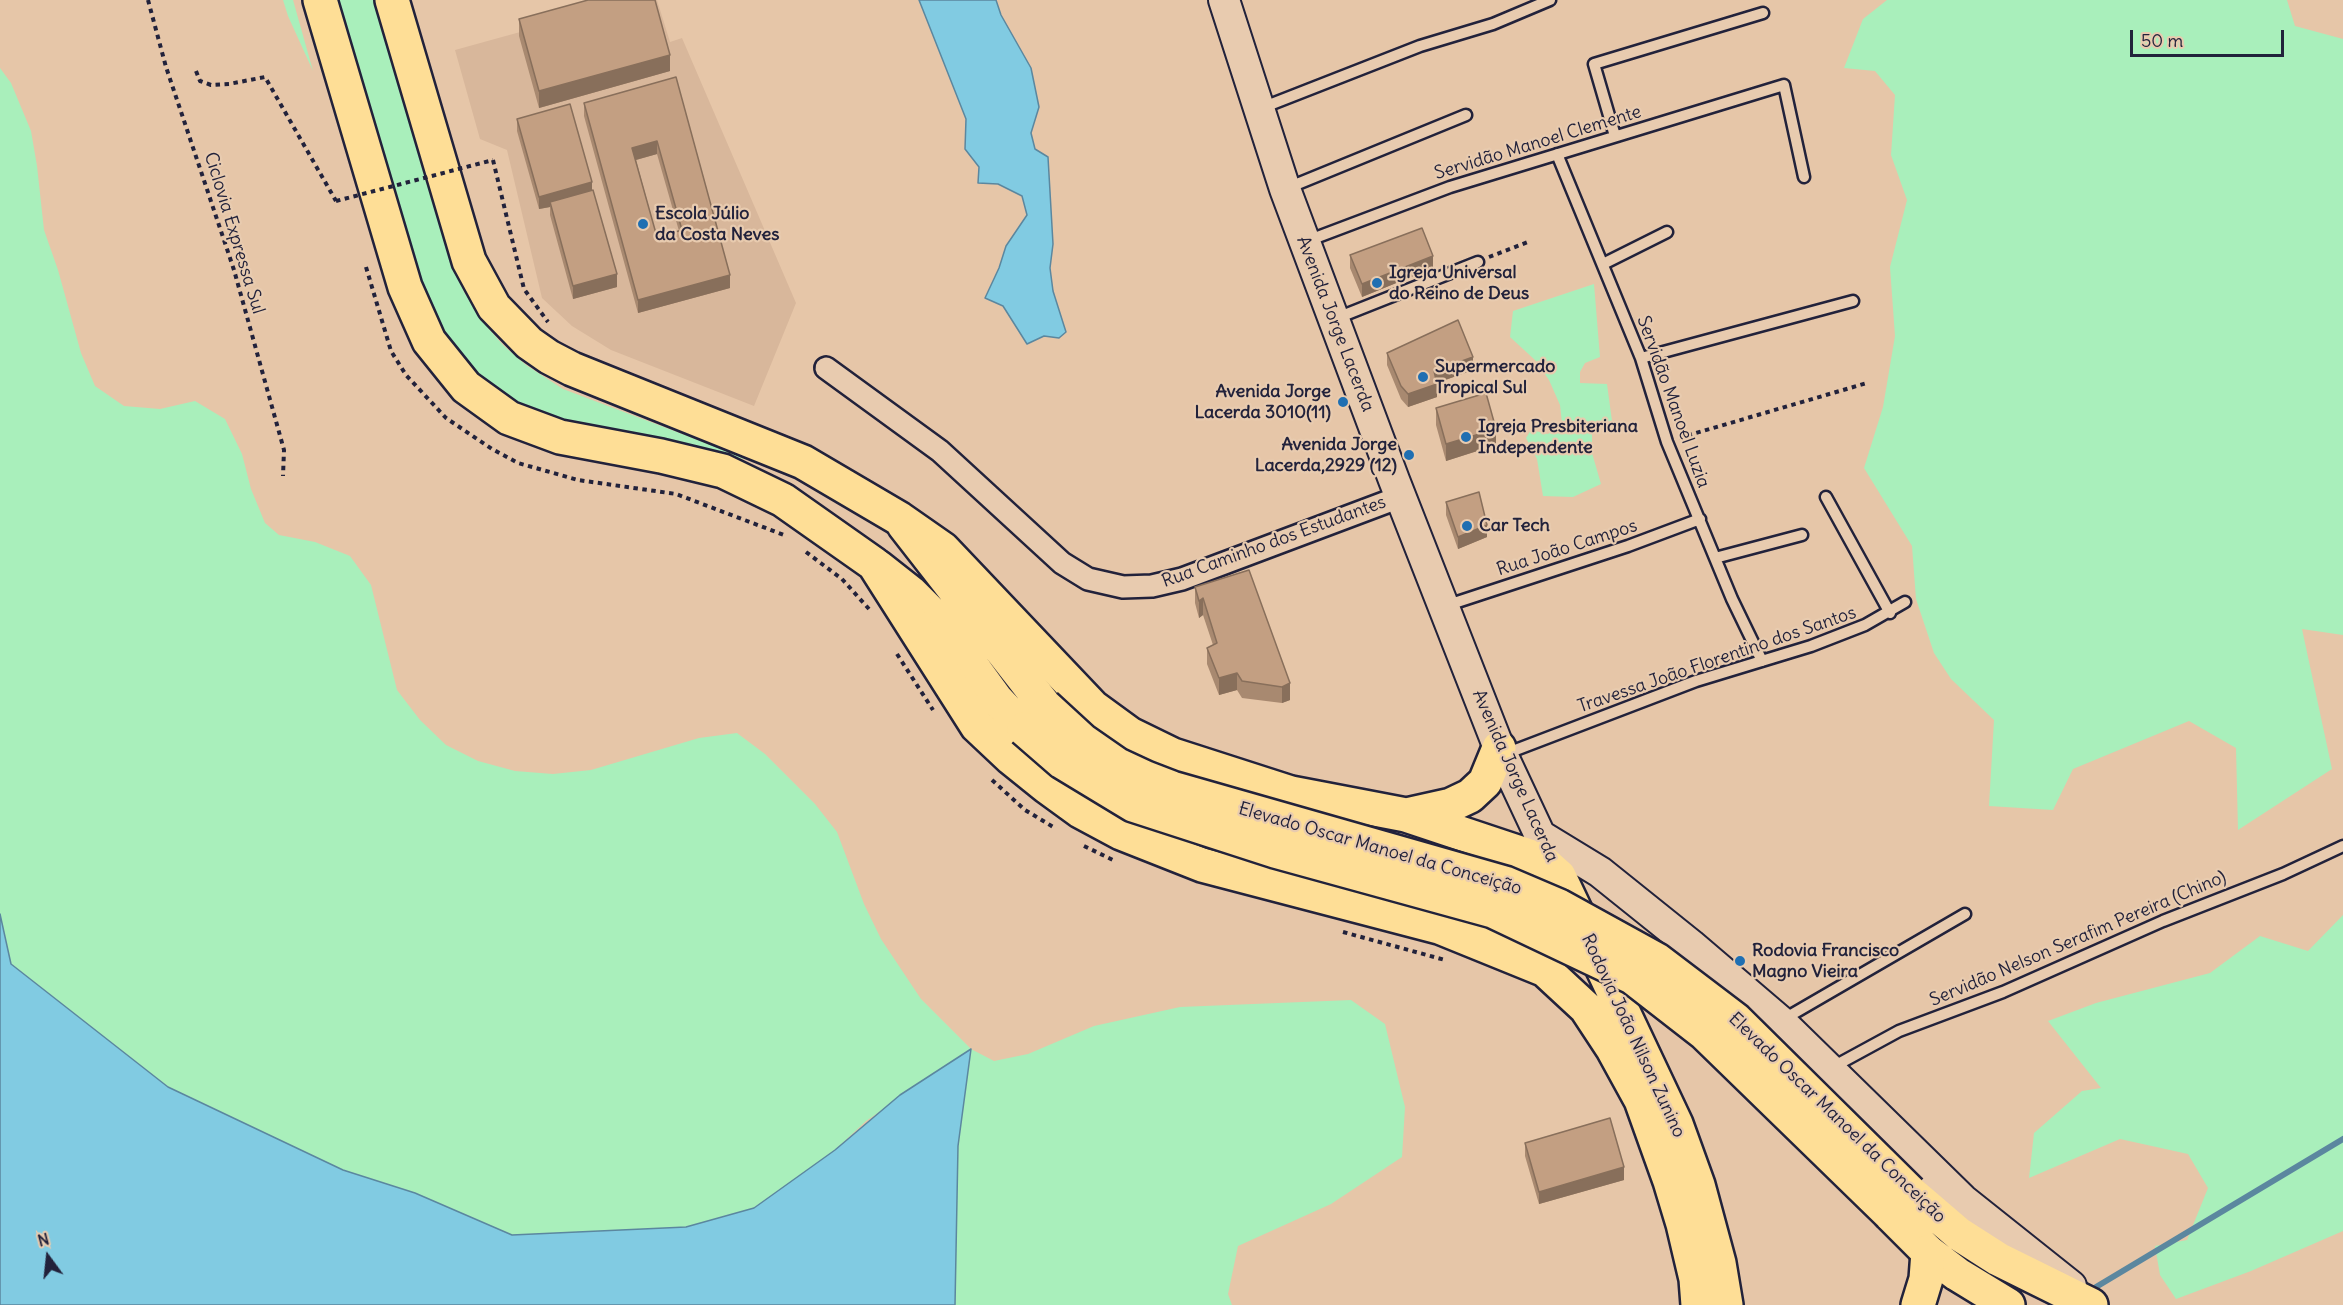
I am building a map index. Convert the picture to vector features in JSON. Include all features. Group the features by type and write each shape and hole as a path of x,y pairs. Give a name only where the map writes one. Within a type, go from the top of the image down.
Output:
{"main road":[{"name":"Elevado Oscar Manoel da Conceição","path":"320,0 405,287 429,341 466,387 509,418 560,437 662,456 723,471 783,500 911,593 940,621 996,699 1034,718"},
{"path":"392,0 469,261 494,307 511,327 549,357 803,462 900,519 943,549 1093,707 1130,734 1173,755 1291,793 1406,815 1541,860 1559,876"},
{"name":"Avenida Jorge Lacerda","path":"1224,0 1285,189 1400,497 1501,752 1559,876"},
{"name":"Elevado Oscar Manoel da Conceição","path":"900,519 1062,762 1133,805 1275,851 1493,911 1632,977 1704,1033 1900,1203 1959,1234 1998,1259 2093,1305"},
{"name":"Rodovia João Nilson Zunino","path":"874,564 978,726 1011,758 1080,811 1152,847 1202,865 1438,927 1536,966 1570,991 1586,1008 1613,1048 1641,1100 1670,1181 1694,1296"},
{"path":"1406,815 1451,805 1470,796 1485,782 1501,752"},
{"path":"1541,836 1600,872 1780,1021 1963,1200 2093,1305"},
{"name":"Rodovia João Nilson Zunino","path":"1559,876 1676,1124 1698,1185 1719,1263 1726,1305"},
{"name":"Elevado Oscar Manoel da Conceição","path":"1900,1203 1928,1252 1957,1274 2008,1305"},
{"path":"1918,1305 1926,1279 1928,1252"}],"street":[{"name":"Rua Caminho dos Estudantes","path":"826,368 940,451 1062,563 1088,579 1123,587 1152,586 1182,579 1400,497"}],"lane":[{"path":"1259,109 1420,46 1493,24 1550,0"},
{"path":"1614,136 1594,64 1763,13"},
{"name":"Servidão Manoel Clemente","path":"1304,242 1402,203 1784,85 1804,177"},
{"path":"1285,189 1466,116"},
{"name":"Servidão Manoel Luzia","path":"1557,154 1641,358 1667,442 1715,558 1762,661"},
{"path":"1602,264 1667,232"},
{"path":"1334,320 1478,262"},
{"path":"1641,358 1852,301"},
{"path":"1826,497 1890,613"},
{"name":"Rua João Campos","path":"1443,607 1611,552 1700,519"},
{"path":"1715,558 1802,535"},
{"name":"Travessa João Florentino dos Santos","path":"1501,752 1696,681 1811,646 1890,613 1905,602"},
{"name":"Servidão Nelson Serafim Pereira (Chino)","path":"1828,1070 1899,1031 2003,992 2163,921 2283,874 2343,846"},
{"path":"1780,1021 1965,914"}],"path":[{"name":"Ciclovia Expressa Sul","path":"148,0 166,68 234,270 284,450 283,476"},
{"path":"196,71 200,81 211,85 264,77 336,201 493,160 524,289 554,330"},
{"path":"1478,262 1528,242"},
{"path":"366,267 391,351 406,375 446,418 492,449 518,463 578,480 676,494 784,535 793,541"},
{"path":"1667,442 1867,383"},
{"path":"801,548 842,579 874,615"},
{"path":"891,644 919,692 940,719"},
{"path":"992,779 1025,810 1065,834"},
{"path":"1075,840 1117,862"},
{"path":"1333,929 1447,961"}],"shaded area":[{"name":"Escola Júlio da Costa Neves","path":"636,0 657,0 670,42 682,38 796,303 754,406 611,350 572,326 542,298 507,150 480,139 455,50"}],"green space":[{"path":"283,0 293,0 313,71 288,16"},
{"path":"337,0 377,0 464,292 483,322 503,345 526,365 563,389 754,461 552,420 512,401 473,377 442,332 425,293"},
{"path":"1887,0 2287,0 2295,26 2343,39 2343,635 2302,629 2332,769 2238,830 2236,748 2189,721 2073,769 2053,810 1989,806 1994,720 1951,679 1934,653 1916,599 1912,546 1864,468 1883,407 1895,336 1890,267 1907,200 1891,155 1895,95 1875,71 1844,68 1863,19"},
{"path":"0,68 11,83 31,131 44,230 58,270 81,353 95,386 124,406 160,409 195,401 225,419 242,454 251,489 265,523 279,535 315,542 350,556 371,585 397,690 420,720 446,745 478,761 515,771 553,774 591,770 699,738 737,733 765,754 815,804 837,832 864,904 881,939 921,999 971,1049 994,1061 1028,1054 1094,1026 1180,1007 1351,1000 1385,1024 1405,1107 1402,1157 1331,1204 1238,1246 1228,1294 1232,1305 955,1305 958,1146 970,1050 866,1121 835,1150 754,1208 686,1227 512,1235 415,1193 343,1170 168,1087 11,964 0,914"},
{"path":"1594,284 1600,357 1585,363 1580,372 1580,383 1607,384 1612,421 1592,423 1592,453 1601,484 1573,497 1543,496 1537,459 1526,438 1531,430 1548,434 1562,423 1560,405 1549,380 1535,360 1510,337 1513,311"},
{"path":"2343,915 2343,1231 2251,1271 2176,1299 2160,1275 2155,1246 2187,1240 2208,1188 2188,1154 2120,1139 2029,1178 2034,1133 2082,1091 2101,1088 2048,1021 2096,1003 2210,973 2260,936 2308,951"}],"water":[{"path":"919,0 996,0 1001,15 1031,68 1039,107 1031,133 1035,149 1048,157 1053,244 1050,268 1053,291 1066,332 1059,338 1044,336 1027,344 1003,306 985,298 1006,246 1027,215 1022,196 998,184 978,183 979,167 965,149 966,119"},
{"path":"0,914 11,964 168,1087 343,1170 415,1193 512,1235 686,1227 754,1208 835,1150 900,1095 971,1049 958,1146 955,1305 0,1305"}],"building":[{"path":"588,0 655,0 670,55 539,91 519,19"},
{"path":"676,77 730,275 638,300 584,103","holes":["657,141 682,230 657,237 632,148"]},
{"path":"570,104 592,182 539,197 517,119"},
{"path":"593,190 617,274 573,286 550,202"},
{"path":"1422,228 1433,256 1362,284 1350,255"},
{"name":"Supermercado Tropical Sul","path":"1458,320 1473,357 1434,371 1437,384 1408,394 1401,386 1387,353"},
{"path":"1486,393 1496,429 1446,444 1436,408"},
{"path":"1479,492 1487,525 1458,537 1446,502"},
{"path":"1249,570 1290,683 1282,687 1242,681 1237,673 1219,678 1207,648 1217,643 1203,598 1199,601 1195,587"},
{"path":"1610,1118 1624,1167 1539,1192 1525,1143"}],"waterway":[{"path":"2096,1287 2343,1139"}],"place":[{"name":"Escola Júlio da Costa Neves","path":"643,224"},
{"name":"Igreja Universal do Reino de Deus","path":"1377,283"},
{"name":"Supermercado Tropical Sul","path":"1423,377"},
{"name":"Avenida Jorge Lacerda 3010(11)","path":"1343,402"},
{"name":"Igreja Presbiteriana Independente","path":"1466,437"},
{"name":"Avenida Jorge Lacerda,2929 (12)","path":"1409,455"},
{"name":"Car Tech","path":"1467,526"},
{"name":"Rodovia Francisco Magno Vieira","path":"1740,961"}]}
